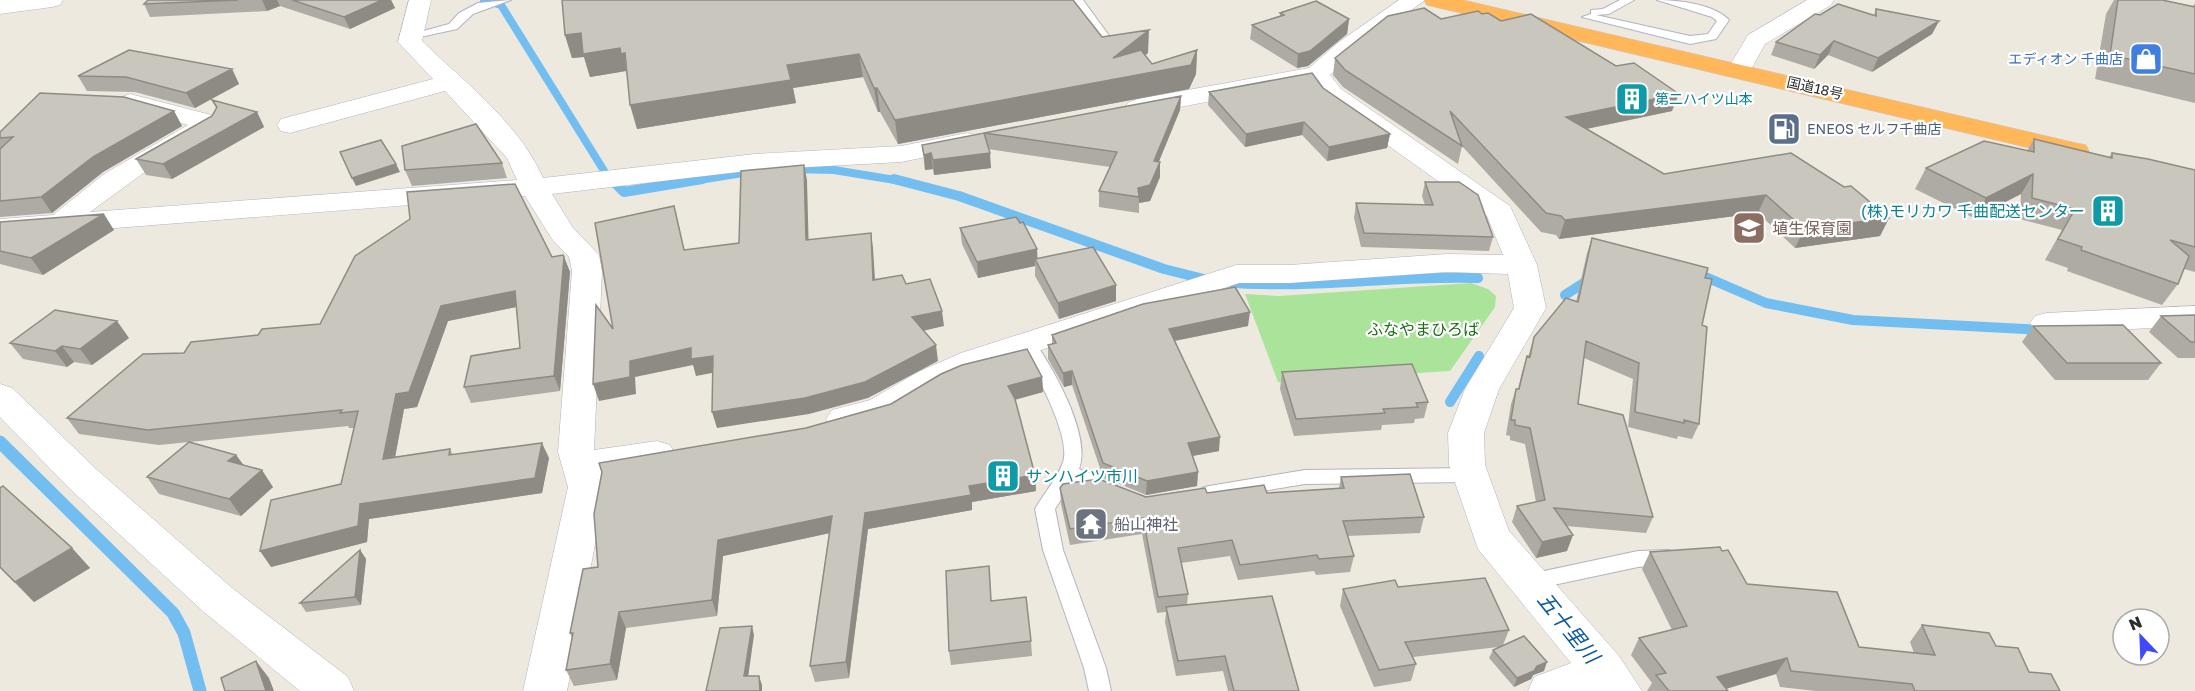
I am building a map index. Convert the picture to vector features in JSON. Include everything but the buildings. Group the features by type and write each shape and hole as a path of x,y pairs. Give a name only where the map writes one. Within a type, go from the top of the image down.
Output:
{"highway":[{"name":"国道18号","path":"1435,0 2104,157"}],"street":[{"path":"0,7 52,0"},
{"path":"420,0 410,42 496,128 520,156 534,188 562,233 584,255 587,271 576,452 587,487 545,691"},
{"path":"1112,112 1317,74 1347,47 1414,0"},
{"path":"1739,70 1756,40 1823,0"},
{"path":"1317,74 1332,94 1462,183 1500,212 1522,265 1530,308 1482,389 1467,433 1467,465 1492,538 1612,680 1550,691"},
{"path":"290,125 449,82"},
{"path":"62,223 80,204 127,172 210,123 134,102 110,101"},
{"path":"0,228 534,188 612,181 755,162 901,154 994,135"},
{"path":"810,429 881,409 941,375 1026,342 1236,274 1289,274 1447,263 1522,265"},
{"path":"2046,323 2195,316"},
{"path":"0,396 83,479 218,600 332,691"},
{"path":"580,466 683,450"}],"lane":[{"path":"411,36 453,27 457,19 474,8 505,0"},
{"path":"1077,0 1107,41"},
{"path":"1628,0 1605,12 1591,14 1690,40 1712,37 1723,20 1716,15 1663,0"},
{"path":"1026,342 1038,357 1071,438 1073,461 1045,509 1053,550 1095,668 1100,691"},
{"path":"1067,471 1125,496"},
{"path":"1191,496 1305,477 1471,475"},
{"path":"1530,582 1638,559 1690,556"}],"green space":[{"name":"ふなやまひろば","path":"1471,283 1488,289 1496,296 1495,307 1450,371 1278,382 1245,294 1279,296"}],"waterway":[{"path":"484,0 501,5 606,174 624,192 702,179"},
{"path":"791,169 834,170 901,181"},
{"path":"693,181 755,171"},
{"path":"894,179 959,196 1164,269 1208,280"},
{"path":"1694,272 1766,303 1853,320 2045,330"},
{"path":"1224,282 1288,284 1414,278 1478,278"},
{"path":"1565,295 1590,279"},
{"name":"五十里川","path":"1450,402 1479,356"},
{"path":"0,442 173,613 184,633 200,691"}],"place":[{"name":"エディオン 千曲店","path":"2146,59"},
{"name":"第二ハイツ山本","path":"1632,99"},
{"name":"ENEOS セルフ千曲店","path":"1784,129"},
{"name":"(株)モリカワ 千曲配送センター","path":"2108,211"},
{"name":"埴生保育園","path":"1749,228"},
{"name":"サンハイツ市川","path":"1003,476"},
{"name":"船山神社","path":"1091,524"}]}
